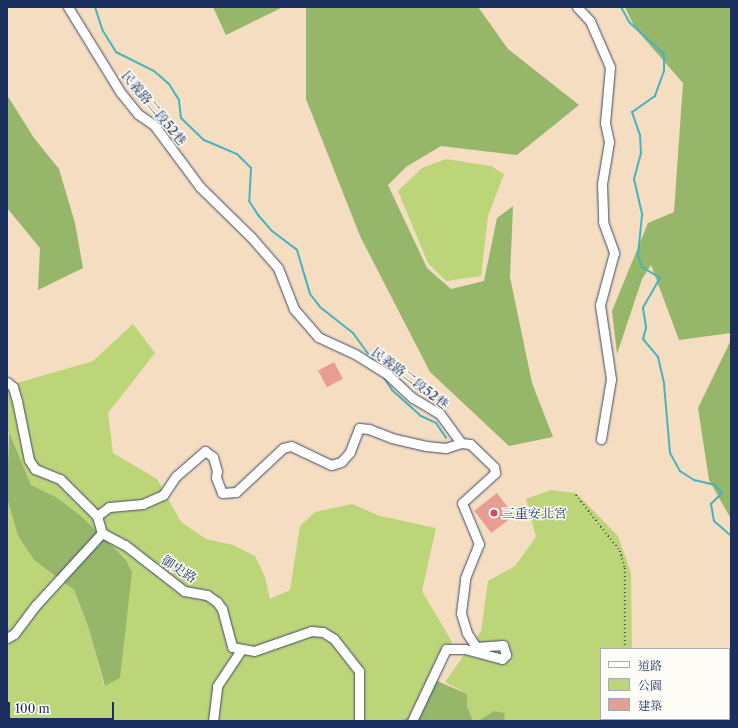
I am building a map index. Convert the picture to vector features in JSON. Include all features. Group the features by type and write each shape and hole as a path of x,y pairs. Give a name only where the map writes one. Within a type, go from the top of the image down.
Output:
{"street":[{"name":"民義路二段52巷","path":"68,7 121,93 138,114 154,125 200,187 252,237 278,268 294,309 318,337 355,354 388,375 414,398 440,414 461,443"},
{"path":"577,7 590,21 610,67 605,123 609,142 602,184 602,222 614,253 600,305 611,379 601,440"},
{"path":"7,382 12,387 17,401 29,460 35,469 60,479 97,516 102,534 36,605 14,634 7,638"},
{"path":"97,516 110,507 143,504 164,496 176,476 205,451 213,457 217,471 216,477 222,493 236,492 283,448 290,446 330,465 341,462 350,452 359,428 369,429 392,438 426,446 446,448 461,443 470,444 494,467 495,473 462,503 479,544 465,578 461,613 467,633 476,648 503,646 506,655 502,659 465,649 446,649 412,721"},
{"name":"御史路","path":"102,534 125,545 184,591 207,595 217,602 222,609 232,647 241,650"},
{"path":"213,721 217,686 241,650 254,651 304,633 323,632 334,639 359,671 359,721"}],"path":[{"path":"576,495 620,551 625,568 625,648"}],"green space":[{"path":"213,7 283,7 226,35"},
{"path":"306,7 478,7 508,49 579,105 517,155 441,146 406,167 388,185 427,268 451,289 484,281 497,218 513,206 510,277 532,383 553,437 509,446 430,372 360,236 306,99"},
{"path":"625,7 731,7 731,333 679,340 651,265 642,279 617,354 612,311 648,223 674,212 683,83 635,28"},
{"path":"7,95 34,138 59,169 75,223 83,268 38,290 40,248 7,208"},
{"path":"446,159 491,166 504,174 488,216 481,276 446,281 428,263 398,191 422,168"},
{"path":"133,324 155,353 108,413 113,453 157,479 181,522 206,539 233,545 255,556 265,577 270,599 290,590 300,526 315,512 352,504 380,516 436,528 422,591 452,642 420,712 398,721 7,721 7,498 18,536 34,560 74,590 88,626 104,685 120,678 56,497 31,485 9,432 7,434 7,386 93,361"},
{"path":"731,340 731,519 709,480 698,408"},
{"path":"9,432 31,485 56,497 82,517 126,560 132,572 120,678 105,686 88,626 74,590 34,560 18,536 7,498"},
{"path":"551,490 576,493 618,536 631,573 632,648 600,648 600,720 610,721 504,721 505,713 494,711 478,721 473,721 467,706 467,694 445,682 481,631 488,581 515,566 536,537 526,499"},
{"path":"435,680 467,694 467,706 473,721 399,721 420,712"},
{"path":"494,711 505,713 504,721 478,721"}],"building":[{"path":"334,362 343,379 327,387 318,370"},
{"name":"三重安北宮","path":"497,493 514,515 491,533 474,511"}],"waterway":[{"path":"95,7 103,31 116,52 154,71 169,84 179,100 181,118 204,140 237,154 251,168 249,201 258,215 272,231 297,250 310,294 320,307 353,333 373,361"},
{"path":"621,7 630,23 664,54 664,71 655,96 632,112 640,135 641,153 634,179 642,215 638,256 642,267 660,278 643,308 646,328 643,339 658,357 664,384 670,453 680,471 694,480 715,485 722,493 711,504 714,521 731,536"},
{"path":"383,376 392,390 421,416 436,423 446,438"}],"place":[{"name":"三重安北宮","path":"494,513"}]}
